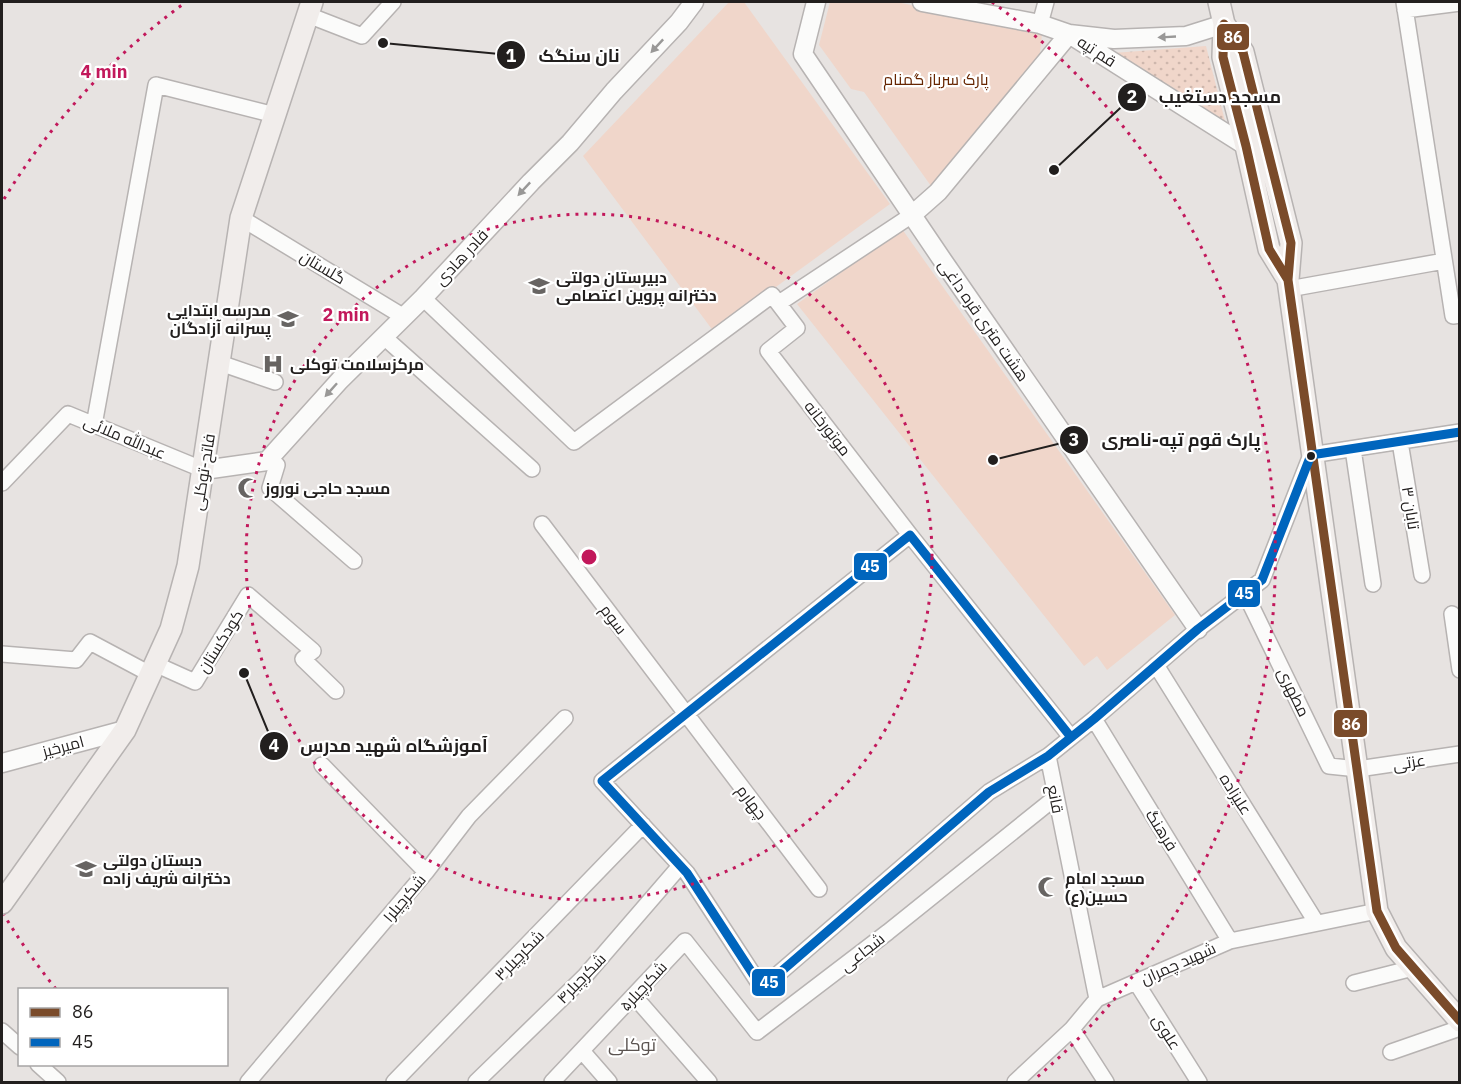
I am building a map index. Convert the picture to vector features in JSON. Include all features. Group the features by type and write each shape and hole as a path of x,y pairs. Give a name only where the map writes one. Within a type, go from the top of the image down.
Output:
{"main road":[{"path":"1219,2 1224,24 1223,57 1269,249 1289,284"},
{"name":"فاتح-توکلی","path":"2,903 125,730 171,629 188,566 241,218 310,8"},
{"path":"1224,24 1243,52 1291,243 1289,284 1311,455 1377,911 1396,948 1460,1021"}],"street":[{"path":"310,8 362,36 393,2"},
{"name":"قادر هادی","path":"267,461 340,380 423,298 570,143 614,91 679,22 694,2"},
{"name":"هشت متری قره داغی","path":"816,2 803,54 1198,629"},
{"name":"قم تپه","path":"922,2 943,3 1040,24 1070,34 1114,39 1186,36 1224,24"},
{"path":"1040,24 1046,2"},
{"path":"1460,3 1404,6 1453,316 1460,315"},
{"path":"423,298 574,442 772,295 779,303 912,215 938,192 1070,34"},
{"name":"قم تپه","path":"1070,34 1246,146"},
{"path":"94,425 156,85 275,115"},
{"name":"گلستان","path":"241,218 404,317"},
{"path":"1289,284 1444,261"},
{"name":"موتورخانه","path":"779,303 797,328 768,351 910,535"},
{"path":"384,337 532,469"},
{"path":"220,363 275,382"},
{"name":"عبدالله ملائی","path":"2,483 68,414 204,470"},
{"path":"1070,736 910,535 602,781 680,866 762,988 989,792 1048,756 1198,629 1262,580 1311,455 1460,432"},
{"name":"تابان ۳","path":"1400,441 1422,575"},
{"path":"1353,449 1373,584"},
{"path":"204,470 267,461 277,465 270,488 354,561"},
{"name":"سوم","path":"542,524 686,714"},
{"name":"مطهری","path":"1245,593 1329,766 1358,769"},
{"name":"کودکستان","path":"153,669 195,682 248,595 313,651 303,659 336,691"},
{"path":"1452,614 1460,670"},
{"path":"2,654 76,660 90,642 153,669"},
{"name":"علیزاده","path":"1156,665 1316,922"},
{"name":"چهارم","path":"686,714 819,889"},
{"name":"شکرچیلر۱","path":"248,1083 426,872 469,816 565,718"},
{"name":"فرهنگ","path":"1094,719 1230,941"},
{"name":"امیرخیز","path":"2,763 125,730"},
{"name":"عزتی","path":"1358,769 1460,754"},
{"name":"قانع","path":"1048,756 1097,999"},
{"path":"322,765 426,872"},
{"name":"شجاعی","path":"685,941 757,1032 888,932 1056,797"},
{"name":"شکرچیلر۳","path":"394,1083 643,825"},
{"name":"شکرچیلر۴","path":"476,1083 585,976 680,866"},
{"name":"شهید چمران","path":"1014,1083 1072,1029 1097,999 1230,941 1377,911"},
{"name":"شکرچیلر۵","path":"555,1082 685,941"},
{"path":"1354,983 1413,968"},
{"name":"علوی","path":"1136,982 1199,1083"},
{"path":"634,996 709,1083"},
{"path":"1390,1052 1460,1028"},
{"path":"1072,1029 1106,1083"},
{"path":"2,1031 18,1045"},
{"path":"582,1051 609,1083"},
{"path":"39,1066 58,1083"}],"green space":[{"path":"729,2 744,2 890,204 714,332 583,156"},
{"name":"پارک سرباز گمنام","path":"830,2 897,2 1042,34 1039,62 931,186 864,92 851,89 819,45"},
{"path":"1206,46 1225,121 1113,53"},
{"path":"902,229 1175,615 1107,670 1097,656 1084,666 797,304"}],"transit line":[{"name":"86","path":"1288,280 1269,249 1223,57 1224,24 1243,52 1291,243 1288,280 1377,911 1396,948 1460,1021"},
{"name":"45","path":"1070,736 910,535 602,781 687,873 762,988 989,792 1048,756 1198,629 1262,580 1311,455 1460,432"}],"place":[{"name":"نان سنگک","path":"383,43"},
{"name":"مسجد دستغیب","path":"1054,170"},
{"name":"دبیرستان دولتی دخترانه پروین اعتصامی","path":"539,286"},
{"name":"مدرسه ابتدایی پسرانه آزادگان","path":"288,319"},
{"name":"مرکزسلامت توکلی","path":"273,364"},
{"name":"پارک قوم تپه-ناصری","path":"993,460"},
{"name":"مسجد حاجی نوروز","path":"248,488"},
{"name":"آموزشگاه شهید مدرس","path":"244,673"},
{"name":"دبستان دولتی دخترانه شریف زاده","path":"86,869"},
{"name":"مسجد امام حسین(ع)","path":"1048,887"}],"district":[{"name":"توکلی","path":"632,1044"}]}
